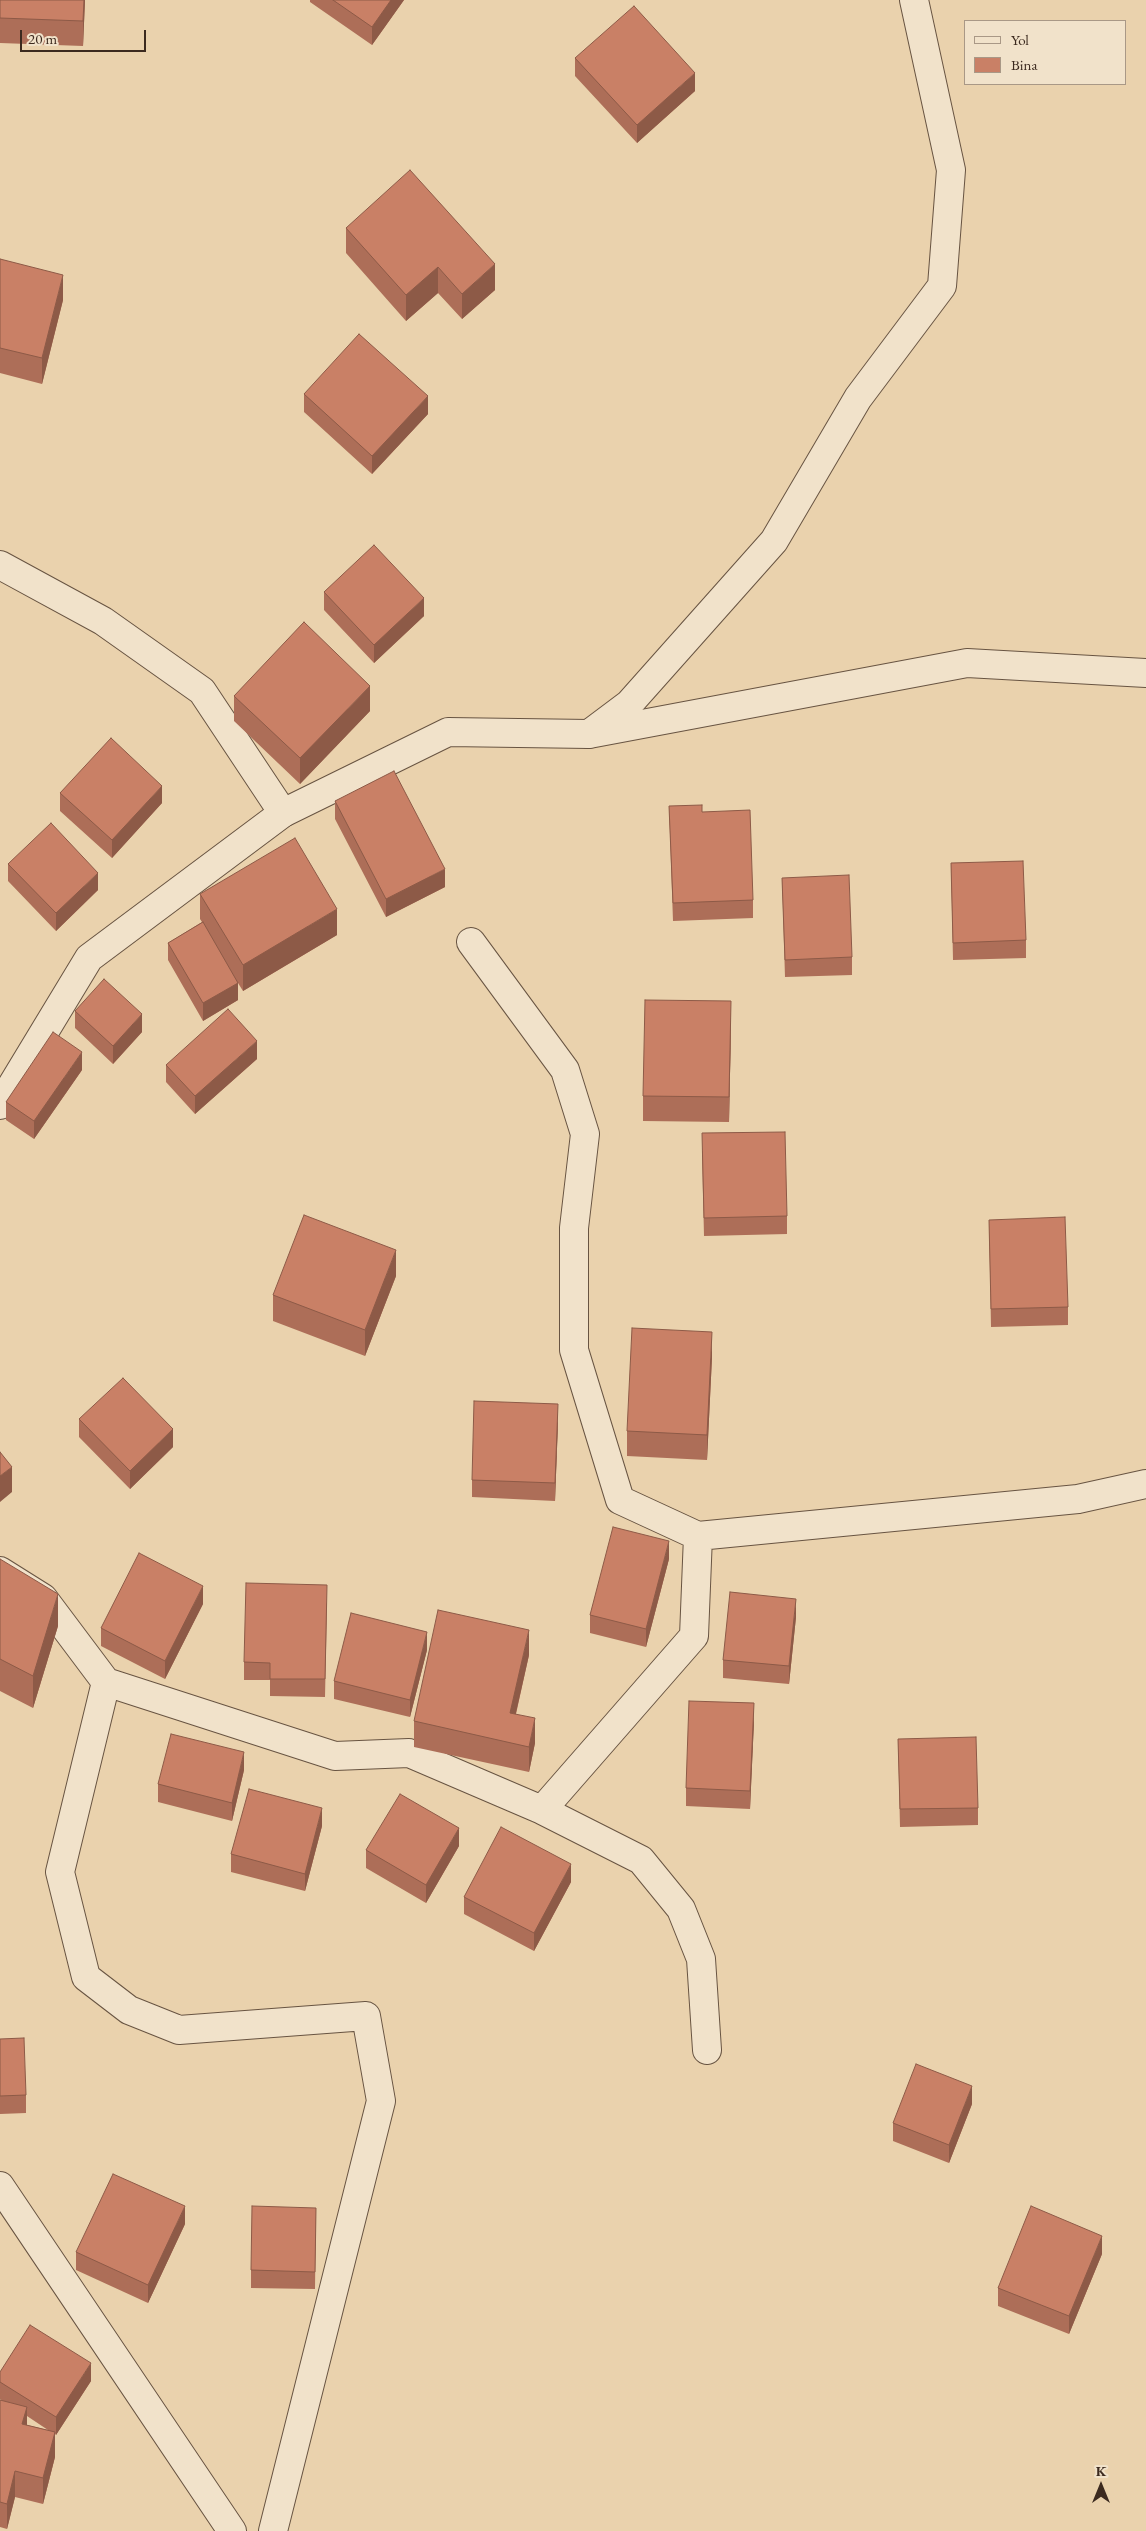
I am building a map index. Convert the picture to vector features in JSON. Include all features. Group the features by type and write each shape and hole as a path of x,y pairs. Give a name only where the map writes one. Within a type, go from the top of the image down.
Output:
{"street":[{"path":"589,734 629,704 774,541 858,398 942,286 951,170 914,0"},
{"path":"0,565 103,620 202,691 284,813"},
{"path":"0,1105 89,958 284,813 448,732 589,734 967,663 1146,673"},
{"path":"471,942 565,1070 585,1134 574,1228 574,1350 620,1500 698,1536 1078,1499 1146,1484"},
{"path":"542,1810 694,1636 698,1536"},
{"path":"0,1571 43,1598 106,1682 335,1756 409,1753 542,1810 641,1860 681,1909 701,1959 707,2050"},
{"path":"106,1682 60,1872 86,1977 128,2010 179,2030 366,2016 381,2101 273,2531"},
{"path":"0,2186 232,2531"}],"building":[{"path":"0,0 84,0 83,21 0,18"},
{"path":"333,0 391,0 372,27"},
{"path":"634,6 695,73 637,125 575,58"},
{"path":"410,170 495,264 462,294 438,267 406,295 346,228"},
{"path":"0,259 63,275 42,358 0,348"},
{"path":"359,334 428,396 372,456 304,394"},
{"path":"374,545 424,598 374,645 324,592"},
{"path":"304,622 370,686 300,758 234,696"},
{"path":"111,738 162,786 112,840 60,793"},
{"path":"394,771 445,869 386,899 335,801"},
{"path":"702,805 702,812 750,810 753,900 673,903 669,806"},
{"path":"51,823 98,873 56,913 8,864"},
{"path":"295,838 337,909 243,965 200,894"},
{"path":"1023,861 1026,940 953,943 951,863"},
{"path":"849,875 852,957 785,960 782,878"},
{"path":"203,922 238,983 203,1003 168,943"},
{"path":"104,979 142,1014 113,1046 75,1011"},
{"path":"645,1000 731,1001 729,1097 643,1096"},
{"path":"228,1009 257,1041 195,1096 166,1065"},
{"path":"53,1032 82,1052 34,1121 6,1102"},
{"path":"785,1132 787,1216 704,1218 702,1133"},
{"path":"304,1215 396,1250 365,1330 273,1295"},
{"path":"1065,1217 1068,1307 991,1309 989,1220"},
{"path":"632,1328 712,1332 707,1435 627,1431"},
{"path":"123,1378 173,1429 130,1471 79,1419"},
{"path":"474,1401 558,1404 555,1483 472,1480"},
{"path":"0,1452 12,1467 0,1476"},
{"path":"613,1527 669,1541 646,1629 590,1615"},
{"path":"139,1553 203,1586 165,1661 101,1628"},
{"path":"0,1559 58,1594 33,1676 0,1659"},
{"path":"246,1583 327,1585 325,1679 270,1679 270,1663 244,1662"},
{"path":"730,1592 796,1599 789,1666 723,1660"},
{"path":"438,1610 529,1630 510,1713 535,1718 529,1747 414,1721"},
{"path":"351,1613 427,1632 410,1700 334,1681"},
{"path":"689,1701 754,1703 750,1791 686,1788"},
{"path":"171,1734 244,1752 232,1803 158,1784"},
{"path":"976,1737 978,1808 900,1809 898,1739"},
{"path":"249,1789 322,1808 305,1874 231,1854"},
{"path":"400,1794 459,1828 426,1885 366,1850"},
{"path":"501,1827 571,1864 534,1933 464,1897"},
{"path":"24,2038 26,2095 0,2096 0,2039"},
{"path":"916,2064 972,2086 949,2145 893,2123"},
{"path":"113,2174 185,2206 148,2285 76,2252"},
{"path":"252,2206 316,2208 315,2272 251,2270"},
{"path":"1031,2206 1102,2236 1069,2316 998,2288"},
{"path":"30,2325 91,2363 56,2417 0,2382 0,2372"},
{"path":"0,2400 27,2407 22,2424 55,2432 43,2478 15,2471 7,2504 0,2502"}]}
